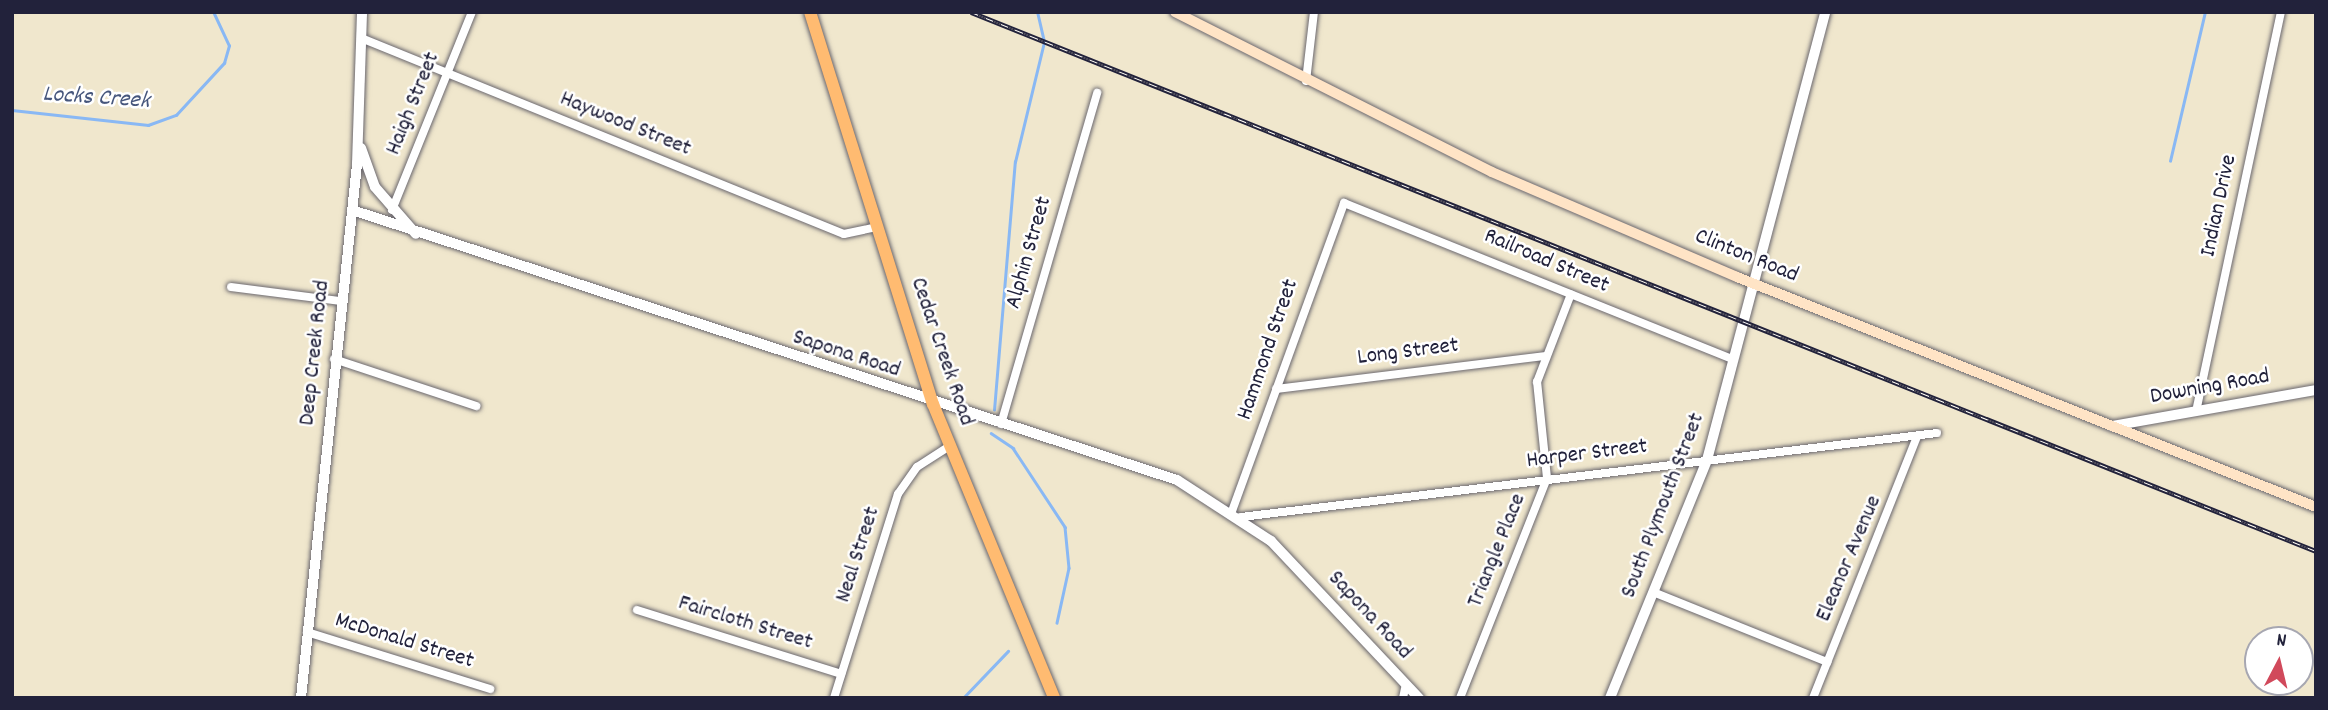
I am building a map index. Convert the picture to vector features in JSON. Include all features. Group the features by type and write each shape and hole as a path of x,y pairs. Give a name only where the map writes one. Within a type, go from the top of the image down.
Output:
{"main road":[{"name":"Cedar Creek Road","path":"810,12 933,404 1054,698"},
{"name":"Clinton Road","path":"1175,12 1306,81 1492,172 1754,284 2316,507"}],"street":[{"name":"Deep Creek Road","path":"300,698 334,359 352,210 358,138 362,12"},
{"name":"Haigh Street","path":"391,209 472,12"},
{"path":"1306,81 1314,12"},
{"name":"South Plymouth Street","path":"1610,698 1707,460 1825,12"},
{"name":"Indian Drive","path":"2197,407 2281,12"},
{"name":"Haywood Street","path":"361,38 844,234 876,227"},
{"name":"Alphin Street","path":"1001,424 1097,93"},
{"path":"358,138 375,187 391,209 418,237"},
{"name":"Railroad Street","path":"1344,203 1734,360"},
{"name":"Hammond Street","path":"1237,514 1276,389 1344,203"},
{"name":"Sapona Road","path":"352,210 418,237 933,404 1149,469 1237,514 1419,698"},
{"path":"231,287 341,301"},
{"name":"Triangle Place","path":"1460,698 1548,478 1537,382 1571,294"},
{"name":"Long Street","path":"1276,389 1546,356"},
{"path":"334,359 476,406"},
{"name":"Downing Road","path":"2112,426 2197,407 2316,390"},
{"name":"Harper Street","path":"1237,514 1937,433"},
{"name":"Eleanor Avenue","path":"1813,698 1917,436"},
{"name":"Neal Street","path":"834,698 898,494 917,467 951,445"},
{"path":"1653,592 1827,662"},
{"name":"Faircloth Street","path":"637,610 841,674"},
{"name":"McDonald Street","path":"307,632 490,690"},
{"path":"1402,698 1406,684"}],"waterway":[{"name":"Locks Creek","path":"12,110 148,125 176,115 224,63 229,46 213,12"},
{"path":"994,410 1015,162 1044,42 1037,12"},
{"path":"2170,161 2205,12"},
{"path":"991,433 1013,448 1065,527 1069,568 1057,623"},
{"path":"963,698 1008,651"}],"railway":[{"path":"971,12 2316,551"}]}
